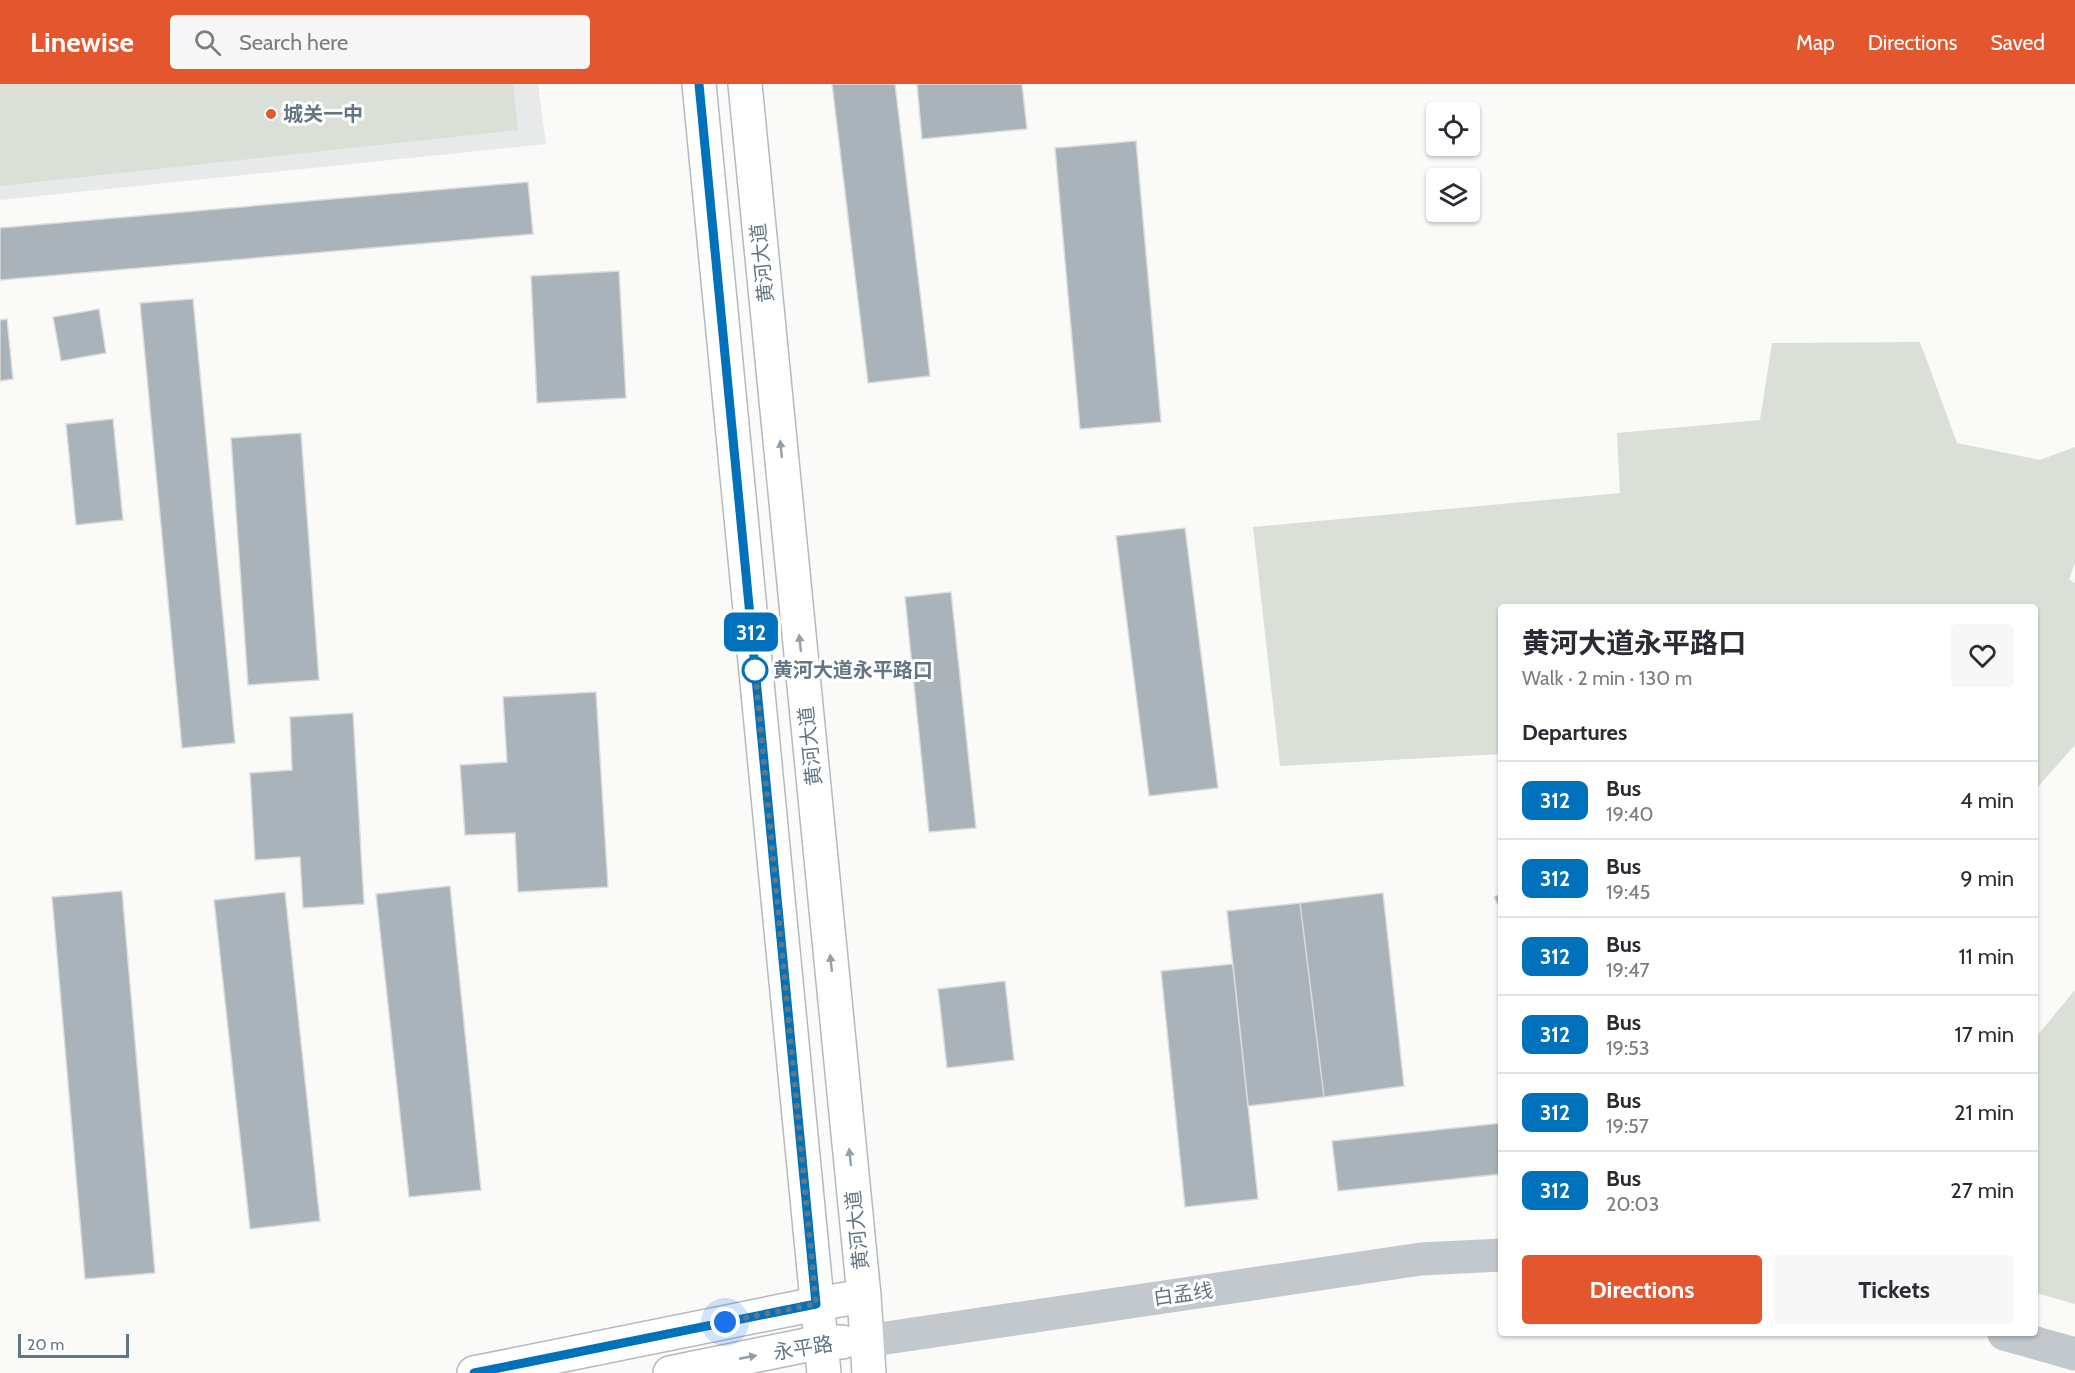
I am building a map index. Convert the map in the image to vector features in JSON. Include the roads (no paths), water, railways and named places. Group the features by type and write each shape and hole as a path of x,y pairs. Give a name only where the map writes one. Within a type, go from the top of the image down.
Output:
{"main road":[{"path":"699,84 823,1358"},
{"name":"黄河大道","path":"745,84 864,1296 869,1373"},
{"name":"永平路","path":"474,1373 864,1296"},
{"name":"永平路","path":"670,1373 823,1358 866,1341"}],"street":[{"name":"白孟线","path":"866,1341 1421,1259 1498,1255"},
{"path":"2011,1336 2075,1354"}],"place":[{"name":"城关一中","path":"271,114"},
{"name":"黄河大道永平路口","path":"755,670"}]}
